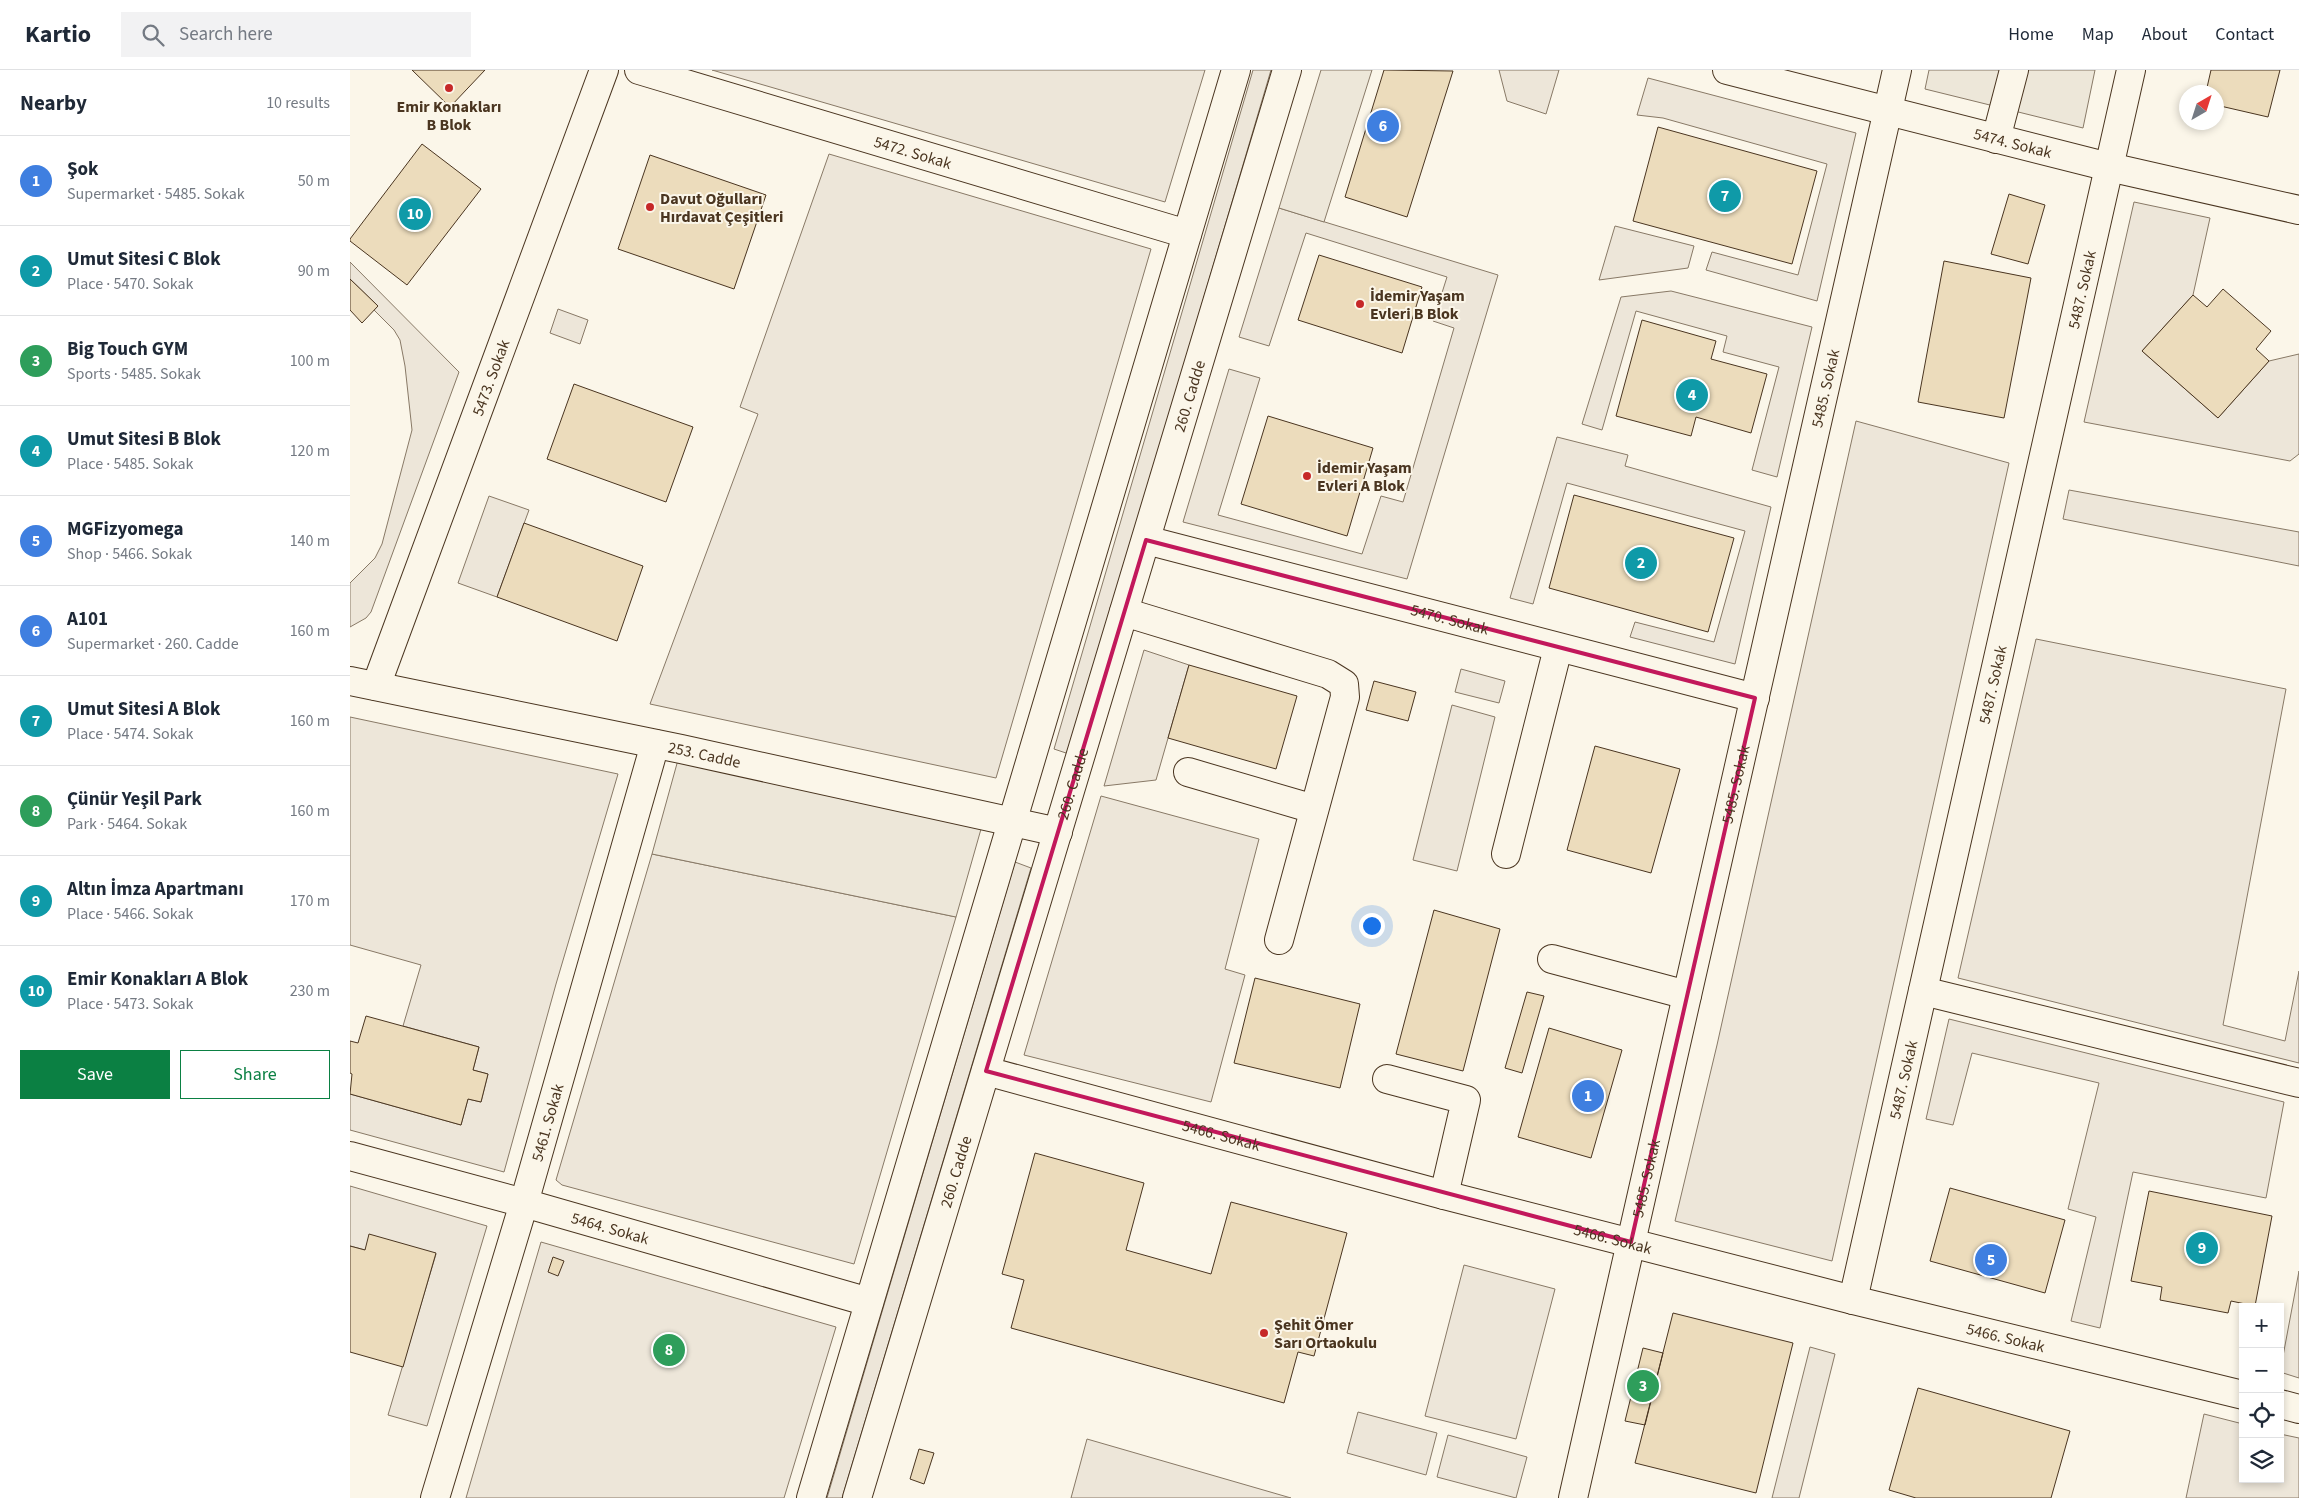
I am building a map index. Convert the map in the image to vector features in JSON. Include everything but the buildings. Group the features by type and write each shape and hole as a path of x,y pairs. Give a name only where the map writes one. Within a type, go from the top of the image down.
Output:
{"street":[{"name":"5473. Sokak","path":"363,684 604,70"},
{"name":"5472. Sokak","path":"639,70 1187,234"},
{"path":"811,1498 1236,70"},
{"name":"260. Cadde","path":"857,1498 1287,70"},
{"name":"5474. Sokak","path":"1727,70 2109,167 2299,210"},
{"name":"5485. Sokak","path":"1573,1498 1897,70"},
{"path":"1996,139 2014,70"},
{"name":"5487. Sokak","path":"1853,1300 2130,70"},
{"name":"5470. Sokak","path":"1146,540 1755,698"},
{"path":"1124,612 1328,674 1344,684 1345,697 1279,940"},
{"path":"1506,854 1558,648"},
{"name":"253. Cadde","path":"363,684 655,744 1058,832"},
{"name":"5461. Sokak","path":"434,1498 524,1203 655,744"},
{"path":"1188,772 1314,810"},
{"path":"1552,959 1687,995"},
{"path":"1923,991 2299,1083"},
{"name":"5466. Sokak","path":"986,1071 1444,1195 1853,1300 2239,1394"},
{"path":"1387,1079 1466,1100 1444,1195"},
{"name":"5464. Sokak","path":"350,1156 524,1203 869,1302"},
{"path":"2284,1405 2299,1409"}],"highlighted area":[{"path":"1146,540 1755,698 1631,1242 986,1071"}],"shaded area":[{"path":"712,70 1205,70 1165,202"},
{"path":"1253,70 1271,70 1069,754 1054,749"},
{"path":"1321,70 1372,70 1324,222 1279,208"},
{"path":"1499,70 1559,70 1546,114 1507,101"},
{"path":"1929,70 2095,70 2083,128 1925,89"},
{"path":"1648,78 1856,133 1817,301 1706,270 1712,252 1798,275 1827,164 1663,118 1637,115"},
{"path":"829,154 1151,249 996,778 650,704 758,414 740,407"},
{"path":"2134,202 2210,218 2193,295 2142,351 2218,418 2269,361 2299,354 2299,454 2290,461 2084,422"},
{"path":"1279,208 1498,275 1407,579 1183,522 1229,369 1260,378 1218,515 1362,554 1381,496 1403,502 1454,328 1433,321 1447,277 1306,233 1269,346 1239,337"},
{"path":"1615,226 1694,246 1688,268 1599,280"},
{"path":"350,262 459,372 371,612 366,618 350,627 350,583 375,558 382,544 412,430 405,366 400,340 394,330 374,310 378,306 350,279"},
{"path":"1671,291 1812,327 1777,477 1752,470 1779,367 1723,352 1727,336 1636,311 1602,430 1582,424 1621,297"},
{"path":"558,309 588,320 580,344 550,333"},
{"path":"1856,421 2009,463 1832,1261 1675,1221 1717,1045"},
{"path":"1557,437 1628,455 1625,466 1771,507 1735,664 1630,637 1635,622 1714,642 1745,531 1567,483 1533,604 1510,598"},
{"path":"2069,490 2299,532 2299,566 2063,519"},
{"path":"489,496 529,510 497,597 458,583"},
{"path":"2036,639 2286,689 2223,1025 2285,1041 2299,971 2299,1063 1958,978"},
{"path":"1144,650 1189,665 1156,780 1104,786"},
{"path":"1461,669 1505,681 1499,703 1455,692"},
{"path":"1452,705 1495,717 1457,871 1413,860"},
{"path":"350,717 618,774 556,984 504,1172 350,1130 350,1094 461,1125 468,1099 481,1102 488,1074 473,1070 479,1047 403,1026 421,965 350,945"},
{"path":"681,749 985,815 956,917 652,854"},
{"path":"1101,796 1259,839 1225,969 1245,975 1211,1102 1024,1055"},
{"path":"652,854 956,917 854,1264 562,1185 556,1180"},
{"path":"1015,862 1031,868 842,1498 827,1498"},
{"path":"1949,1019 2284,1102 2266,1198 2133,1172 2100,1328 2071,1321 2096,1217 2068,1209 2099,1083 1972,1053 1953,1125 1926,1119"},
{"path":"350,1186 487,1226 427,1426 388,1415 436,1254 365,1250 350,1246"},
{"path":"541,1242 836,1327 784,1498 466,1498"},
{"path":"1464,1265 1555,1289 1516,1439 1425,1416"},
{"path":"2299,1271 2299,1378 2284,1373 2284,1351"},
{"path":"1810,1347 1835,1354 1799,1498 1772,1498"},
{"path":"1358,1412 1437,1433 1426,1475 1347,1453"},
{"path":"2204,1414 2239,1423 2239,1483 2284,1483 2284,1435 2299,1438 2299,1498 2186,1498"},
{"path":"1448,1435 1527,1457 1516,1498 1437,1477"},
{"path":"1087,1439 1291,1498 1071,1498"}],"place":[{"name":"Emir Konakları B Blok","path":"449,88"},
{"name":"A101","path":"1383,126"},
{"name":"Umut Sitesi A Blok","path":"1725,196"},
{"name":"Davut Oğulları Hırdavat Çeşitleri","path":"650,207"},
{"name":"Emir Konakları A Blok","path":"415,214"},
{"name":"İdemir Yaşam Evleri B Blok","path":"1360,304"},
{"name":"Umut Sitesi B Blok","path":"1692,395"},
{"name":"İdemir Yaşam Evleri A Blok","path":"1307,476"},
{"name":"Umut Sitesi C Blok","path":"1641,563"},
{"name":"Şok","path":"1588,1096"},
{"name":"Altın İmza Apartmanı","path":"2202,1248"},
{"name":"MGFizyomega","path":"1991,1260"},
{"name":"Şehit Ömer Sarı Ortaokulu","path":"1264,1333"},
{"name":"Çünür Yeşil Park","path":"669,1350"},
{"name":"Big Touch GYM","path":"1643,1386"}]}
